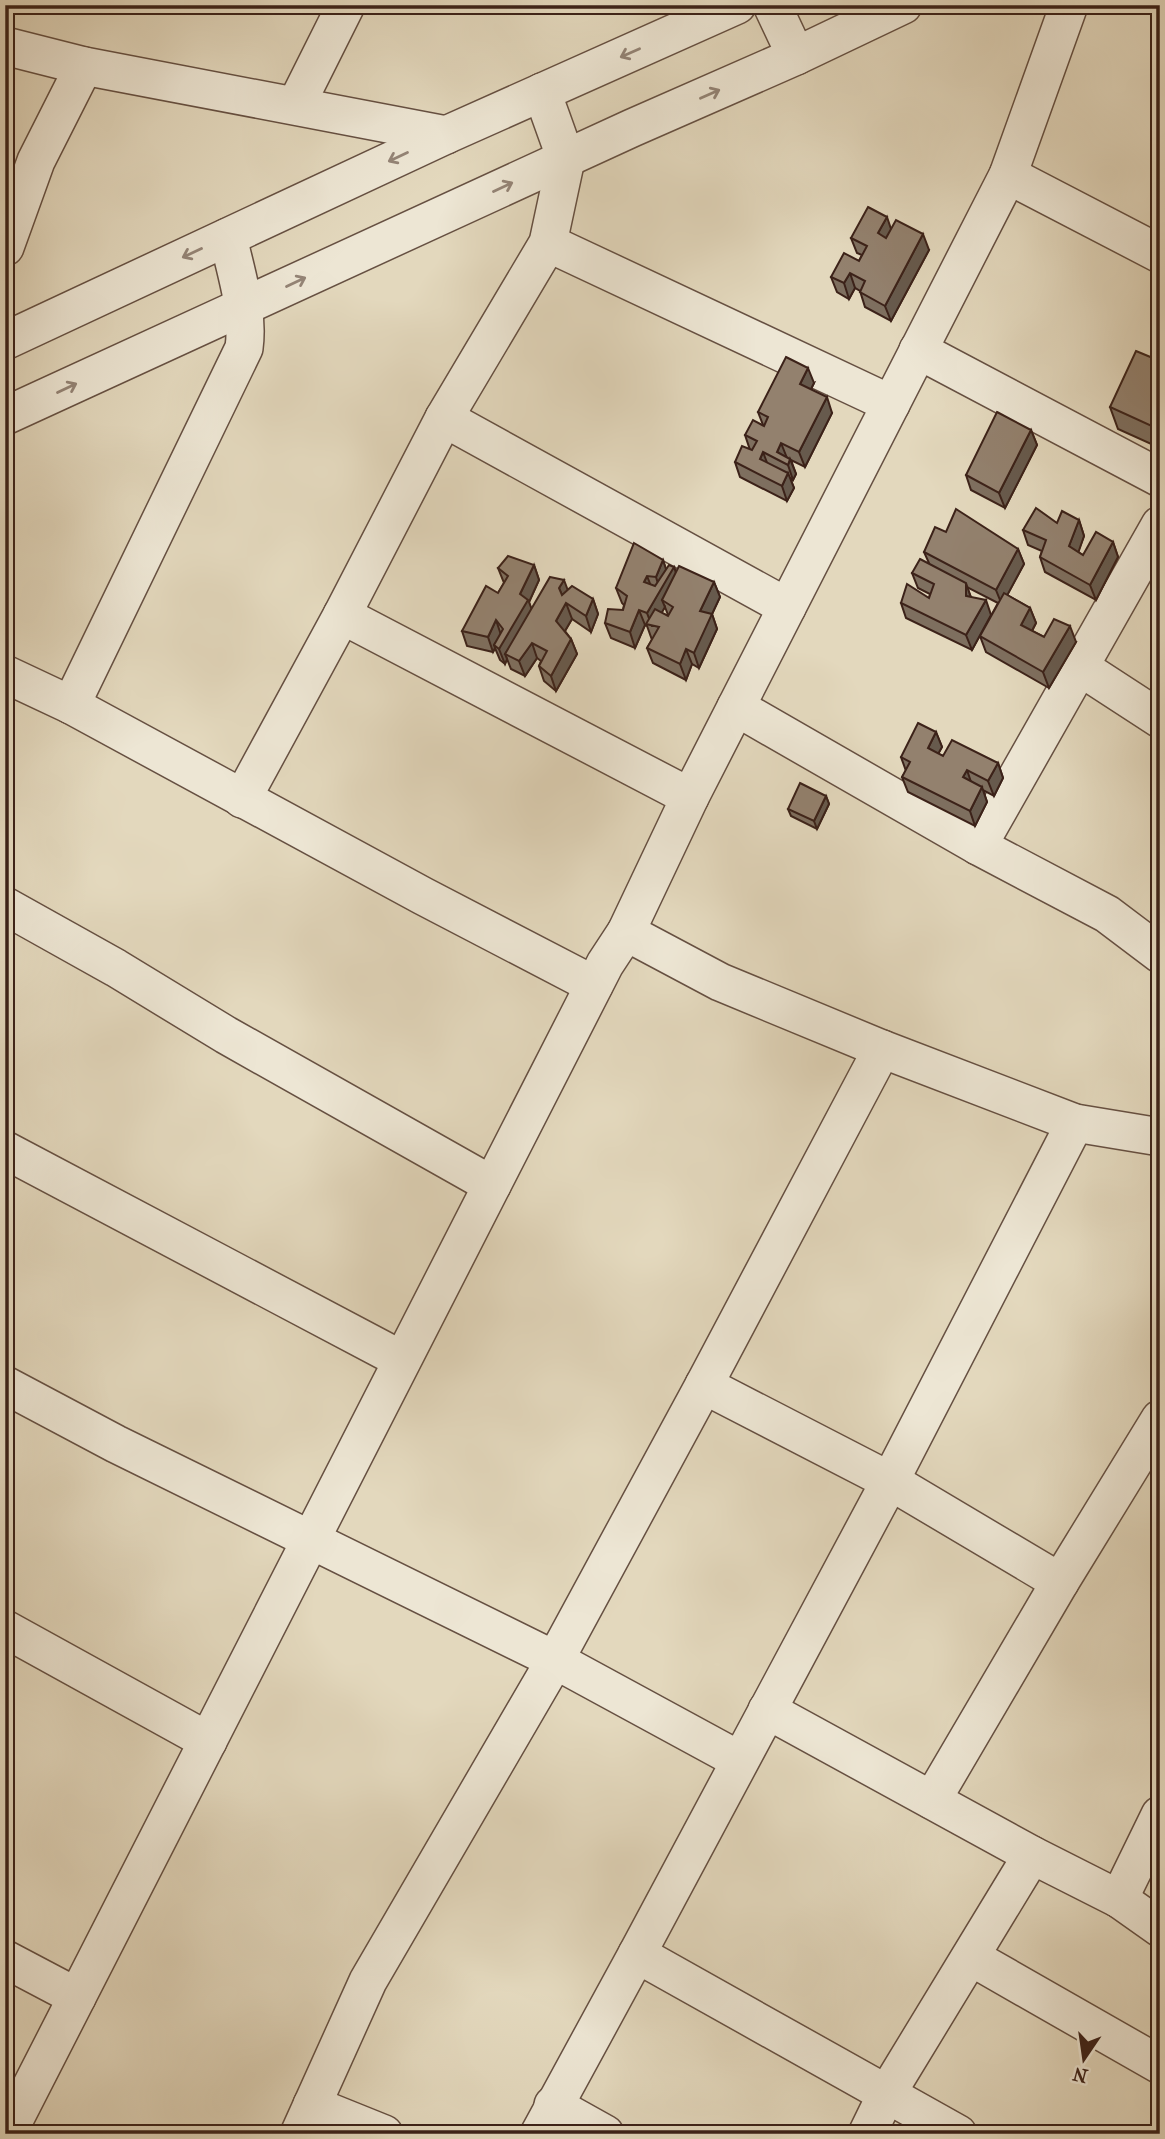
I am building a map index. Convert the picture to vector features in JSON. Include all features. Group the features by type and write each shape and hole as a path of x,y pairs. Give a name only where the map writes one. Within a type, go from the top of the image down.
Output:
{"street":[{"path":"296,105 346,5"},
{"path":"5,341 446,135 737,5"},
{"path":"772,5 796,56"},
{"path":"5,416 903,5"},
{"path":"7,2134 604,964 626,932 690,797 1008,175 1069,5"},
{"path":"5,46 84,66 446,135"},
{"path":"5,247 36,161 84,66"},
{"path":"242,799 342,615 444,418 548,243 566,159 542,92"},
{"path":"1008,175 1160,254"},
{"path":"71,705 244,348 247,330 228,237"},
{"path":"548,243 891,404"},
{"path":"918,350 1160,478"},
{"path":"444,418 787,607"},
{"path":"978,846 1160,525"},
{"path":"342,615 690,797"},
{"path":"1080,667 1160,719"},
{"path":"5,674 71,705 242,799 594,985"},
{"path":"736,707 978,846 1107,914 1160,954"},
{"path":"5,906 492,1185"},
{"path":"626,932 720,982 882,1049 1075,1123 1160,1137"},
{"path":"384,2134 305,2119 368,1981 555,1660 882,1049"},
{"path":"605,2134 546,2119 890,1481 1075,1123"},
{"path":"5,1150 402,1360"},
{"path":"5,1385 116,1444 555,1660 739,1760"},
{"path":"704,1385 890,1481 1060,1582"},
{"path":"932,1800 1060,1582 1160,1419"},
{"path":"9,1639 208,1741"},
{"path":"767,1710 1032,1855 1119,1899 1160,1928"},
{"path":"1119,1899 1160,1815"},
{"path":"867,2134 887,2095 1032,1855"},
{"path":"637,1954 958,2134"},
{"path":"971,1957 1160,2064"},
{"path":"5,1959 77,1997"}],"building":[{"path":"868,207 887,217 878,233 886,238 896,220 923,234 885,306 860,292 865,281 850,273 844,283 831,277 844,253 859,261 867,246 851,238"},
{"path":"1136,351 1160,361 1160,421 1156,428 1110,407"},
{"path":"786,357 808,368 800,384 827,397 799,452 781,443 777,452 790,459 788,465 763,452 760,459 788,473 782,486 735,462 742,446 752,450 757,441 745,435 753,420 764,426 768,417 758,412"},
{"path":"997,412 1031,430 999,493 966,475"},
{"path":"1036,508 1057,523 1062,511 1079,520 1069,546 1083,555 1096,532 1113,542 1090,585 1040,557 1046,540 1023,530"},
{"path":"956,509 1018,549 996,590 924,552 935,527 946,532"},
{"path":"634,543 663,560 656,577 647,576 644,582 655,586 669,565 674,567 647,613 639,610 630,632 605,623 608,609 623,610 627,596 616,588"},
{"path":"508,556 534,565 520,594 528,600 499,649 494,645 503,629 496,620 488,637 462,631 486,586 498,593 508,576 498,568"},
{"path":"920,559 966,583 966,596 986,600 966,635 901,603 907,584 929,598 934,584 912,573"},
{"path":"679,566 714,582 700,611 712,614 694,653 686,649 680,664 647,648 659,627 646,624 655,609 668,616 673,607 662,600"},
{"path":"550,577 564,580 559,588 562,595 572,586 593,599 586,616 566,603 556,621 571,639 551,676 539,666 547,651 532,643 519,661 505,654"},
{"path":"1004,593 1030,608 1021,625 1044,637 1054,619 1070,626 1043,672 980,636"},
{"path":"918,723 936,732 928,748 943,756 952,740 998,763 988,781 967,770 963,777 982,787 970,811 902,777 910,762 901,757"},
{"path":"800,783 826,796 814,821 788,809"}]}
